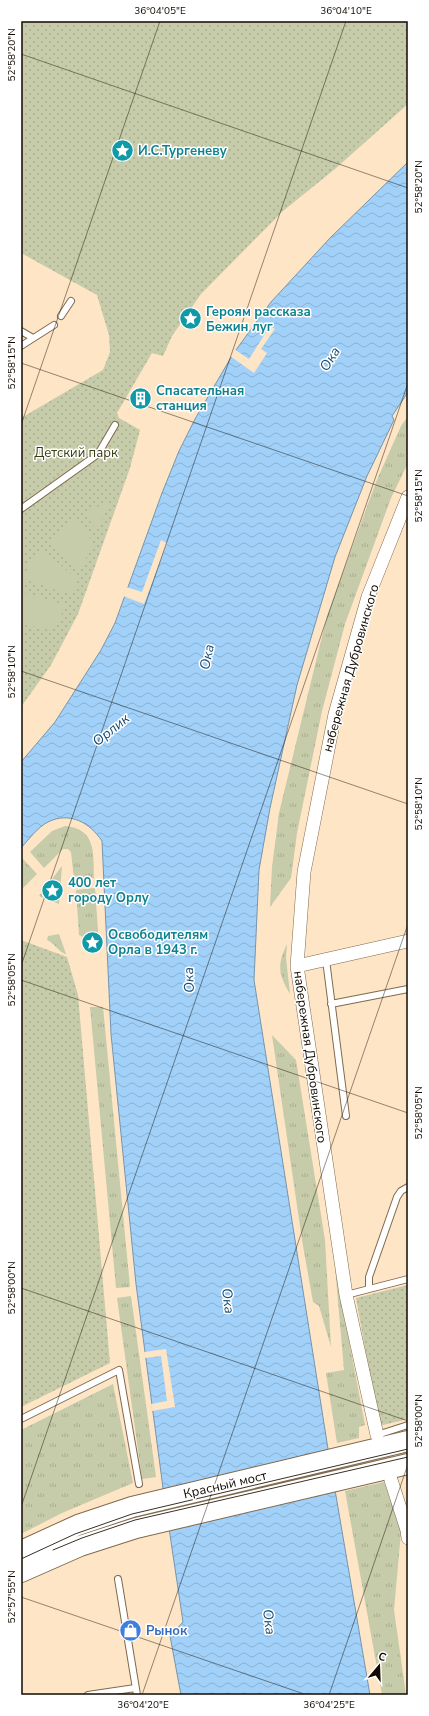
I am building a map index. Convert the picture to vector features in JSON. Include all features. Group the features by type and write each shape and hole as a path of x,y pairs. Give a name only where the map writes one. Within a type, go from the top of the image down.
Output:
{"main road":[{"name":"Красный мост","path":"50,1548 94,1519 132,1506 408,1441"},
{"name":"Красный мост","path":"50,1548 100,1539 136,1528 408,1464"},
{"path":"21,1551 50,1548"},
{"path":"21,1572 50,1548"}],"street":[{"name":"набережная Дубровинского","path":"377,1435 346,1295 297,966 304,872 334,721 368,597 404,514 408,497"},
{"path":"297,966 408,944"},
{"path":"391,1480 407,1530 408,1538"}],"lane":[{"path":"61,316 71,301"},
{"path":"21,346 54,325"},
{"path":"21,331 34,338"},
{"path":"21,509 98,454 115,425"},
{"path":"326,960 346,1116"},
{"path":"331,1004 408,989"},
{"path":"369,1288 369,1277 397,1197 401,1191 408,1187"},
{"path":"346,1295 408,1279"},
{"path":"21,1419 119,1370 139,1484"},
{"path":"377,1435 408,1425"},
{"path":"118,1579 137,1695"},
{"path":"88,1695 136,1688"}],"green space":[{"name":"Детский парк","path":"21,21 408,21 408,104 335,169 283,211 201,294 172,336 163,356 152,353 117,413 119,418 140,430 130,468 78,614 51,665 21,707 21,418 103,370 110,352 109,335 97,295 21,253"},
{"path":"408,416 408,463 391,498 345,624 322,711 297,833 291,878 270,907 272,867 279,813 327,616 376,482 401,426"},
{"path":"110,500 97,531 85,514"},
{"path":"77,518 93,542 81,570 49,541"},
{"path":"41,548 78,580 71,595 23,579 29,564"},
{"path":"21,592 66,605 55,629 21,625"},
{"path":"65,826 75,828 83,832 88,837 93,852 94,878 74,879 71,852 68,849 63,849 44,868 30,852 52,831"},
{"path":"23,859 37,874 21,890 21,861"},
{"path":"62,866 59,904 39,896"},
{"path":"95,888 99,945 79,935 76,890"},
{"path":"59,934 66,954 61,952 47,940 48,936"},
{"path":"21,940 67,957 78,995 110,1363 21,1407"},
{"path":"287,944 286,958 290,994 283,981 280,969 280,964"},
{"path":"90,1007 103,1007 130,1287 116,1288"},
{"path":"272,1035 296,1060 325,1240 331,1347 319,1306 313,1302 302,1240"},
{"path":"335,1267 365,1425 359,1427 359,1438 337,1443 326,1373 344,1370"},
{"path":"408,1285 408,1419 379,1426 356,1298"},
{"path":"131,1296 156,1477 142,1479 117,1298"},
{"path":"113,1384 133,1483 62,1513 21,1534 21,1430"},
{"path":"384,1482 401,1532 394,1610 406,1695 382,1695 345,1491"}],"water":[{"path":"408,162 408,392 392,416 394,420 367,476 335,557 297,685 270,808 259,870 254,980 328,1449 370,1695 181,1695 170,1636 183,1622 163,1488 136,1284 111,1034 102,841 92,829 85,824 72,818 64,818 56,819 44,824 21,848 21,762 55,722 101,650 115,623 162,493 179,451 195,419 233,354 271,302 330,238"}],"pier":[{"path":"270,326 275,329 261,349 267,353 254,373 230,356 234,349 249,359"},
{"path":"161,540 167,543 144,604 123,596 126,587 142,592"},
{"path":"166,1349 175,1407 152,1411 151,1404 167,1401 161,1356 145,1358 144,1352"}],"tram line":[{"path":"21,1559 75,1534 132,1514 408,1449"},
{"path":"53,1550 82,1538 135,1520 408,1457"}],"place":[{"name":"И.С.Тургеневу","path":"123,151"},
{"name":"Героям рассказа Бежин луг","path":"190,319"},
{"name":"Спасательная станция","path":"141,398"},
{"name":"400 лет городу Орлу","path":"52,890"},
{"name":"Освободителям Орла в 1943 г.","path":"93,942"},
{"name":"Рынок","path":"130,1631"}],"water label":[{"name":"Ока","path":"330,359"},
{"name":"Ока","path":"207,657"},
{"name":"Орлик","path":"111,730"},
{"name":"Ока","path":"189,980"},
{"name":"Ока","path":"228,1301"},
{"name":"Ока","path":"269,1622"}]}
